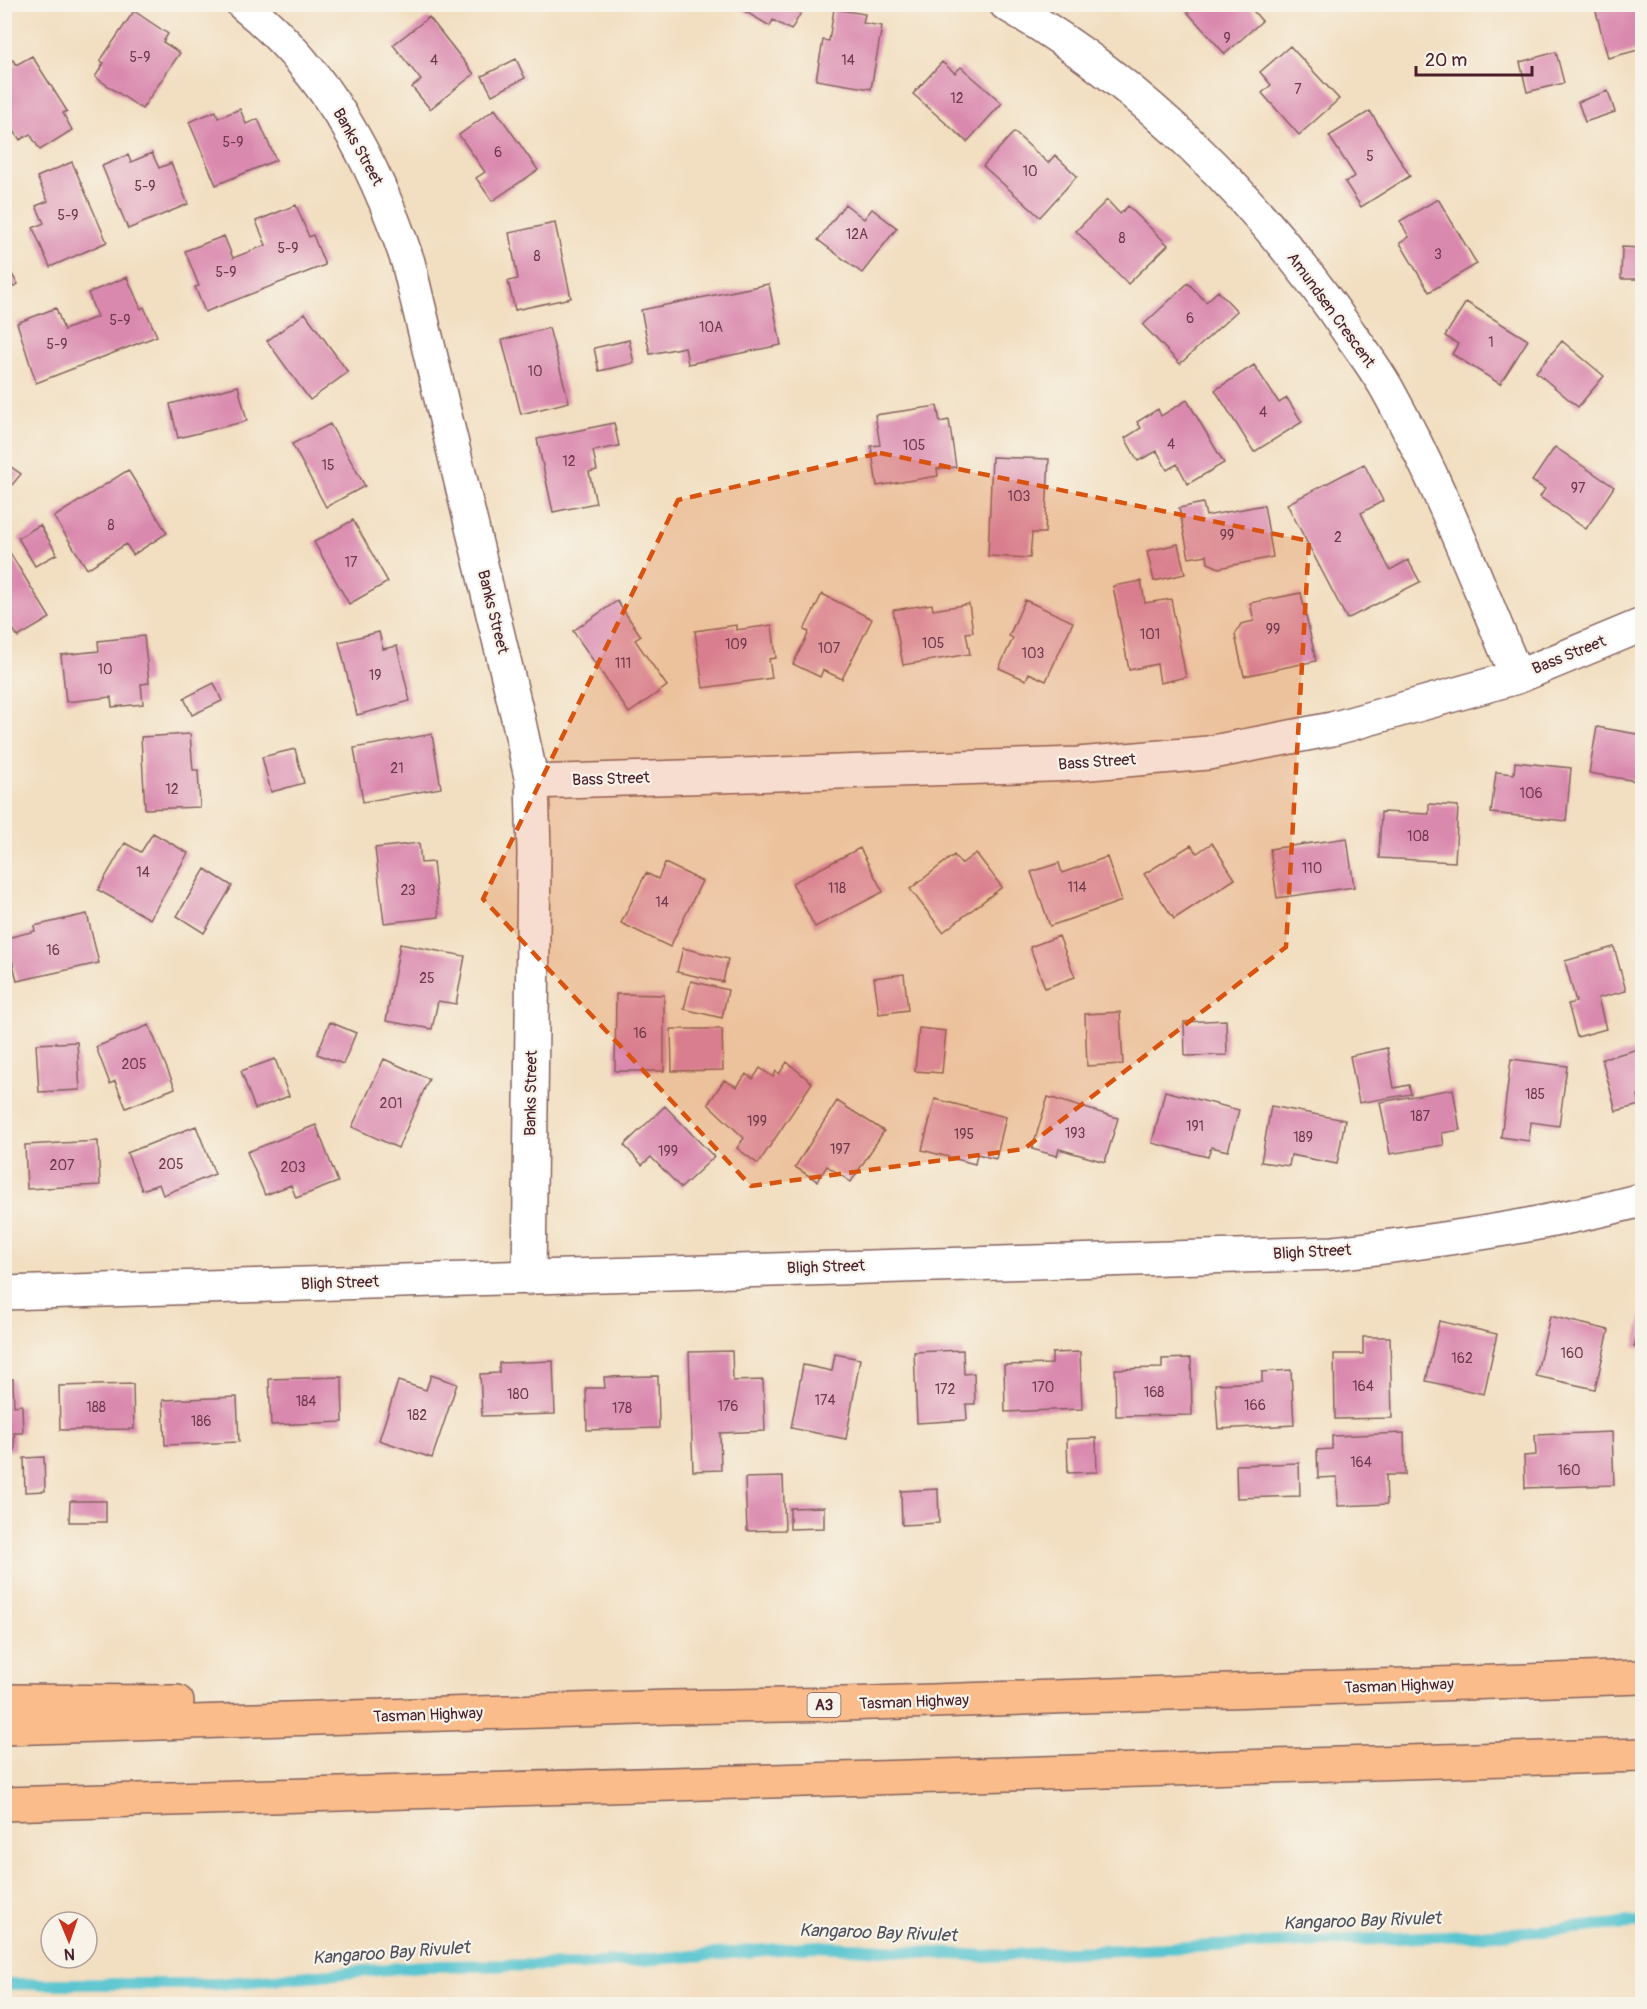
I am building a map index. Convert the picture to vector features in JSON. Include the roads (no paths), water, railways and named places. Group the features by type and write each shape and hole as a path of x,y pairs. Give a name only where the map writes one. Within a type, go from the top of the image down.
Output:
{"highway":[{"name":"Tasman Highway","path":"4,1728 671,1707 844,1704 1642,1677"},
{"path":"4,1701 671,1707"},
{"path":"4,1804 1642,1755"}],"street":[{"name":"Banks Street","path":"243,4 266,23 314,75 346,121 389,205 408,262 532,782 534,851 529,1278"},
{"name":"Amundsen Crescent","path":"1006,4 1046,27 1137,95 1233,186 1314,280 1385,385 1430,470 1517,677"},
{"name":"Bass Street","path":"532,782 1078,764 1208,753 1332,729 1517,677 1642,625"},
{"name":"Bligh Street","path":"4,1293 1334,1253 1483,1234 1560,1221 1642,1200"}],"waterway":[{"name":"Kangaroo Bay Rivulet","path":"4,1984 217,1984 423,1966 580,1965 817,1946 984,1956 1514,1933 1642,1922"}]}
